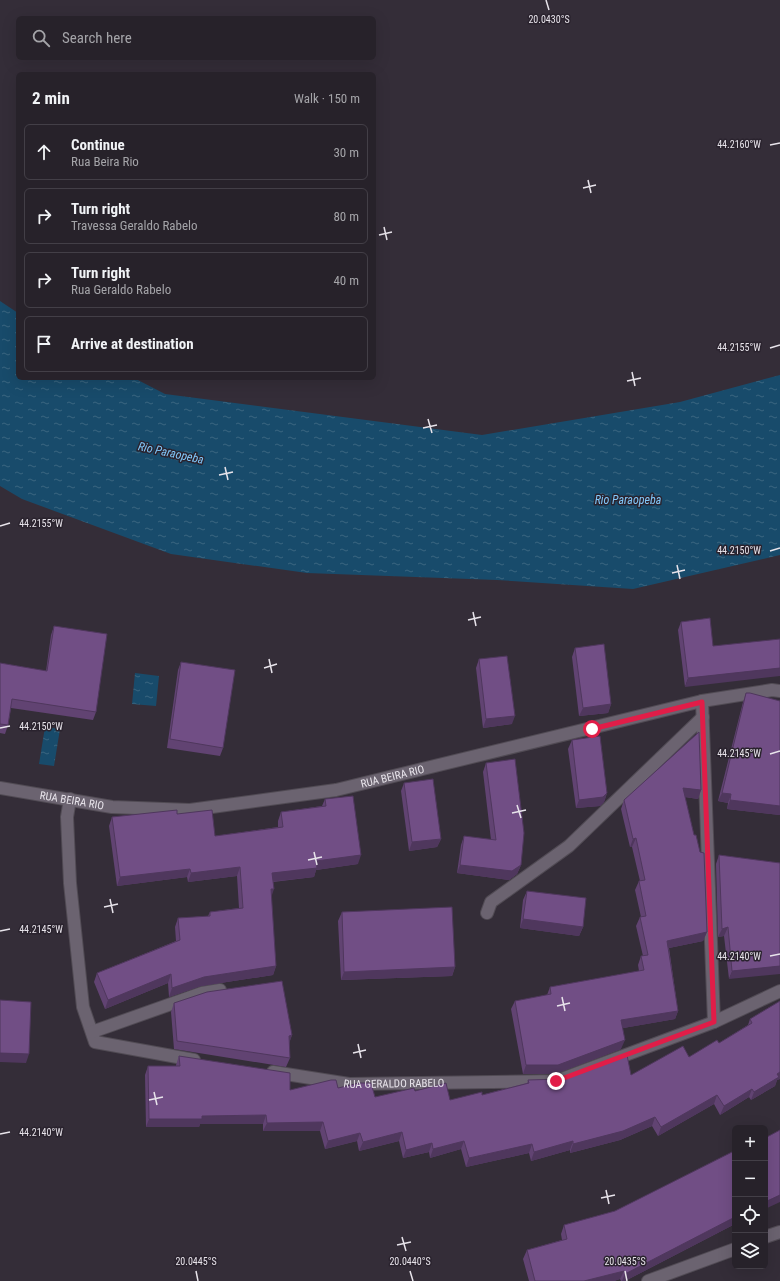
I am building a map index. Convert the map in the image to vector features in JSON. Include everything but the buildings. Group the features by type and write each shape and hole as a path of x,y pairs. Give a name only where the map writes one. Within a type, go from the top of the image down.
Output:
{"street":[{"name":"RUA BEIRA RIO","path":"0,788 112,807 190,810 336,790 702,702 772,690 780,691"},
{"path":"702,702 714,1022"},
{"path":"487,913 491,902 569,846 703,717"},
{"path":"70,799 67,817 76,944 84,1007 95,1042 205,1062"},
{"path":"92,1032 202,993 232,989"},
{"name":"RUA GERALDO RABELO","path":"257,1070 349,1084 556,1081 714,1022 780,991"},
{"path":"768,1236 780,1232"},
{"path":"648,1281 732,1250"}],"water":[{"name":"Rio Paraopeba","path":"0,301 16,312 16,380 138,380 165,394 482,435 680,402 780,375 780,555 633,589 497,580 307,573 171,554 22,499 0,486"},
{"path":"135,673 159,676 156,706 132,704"},
{"path":"45,727 60,729 54,766 39,764"}],"route":[{"path":"556,1081 714,1022 702,702 592,729"}]}
